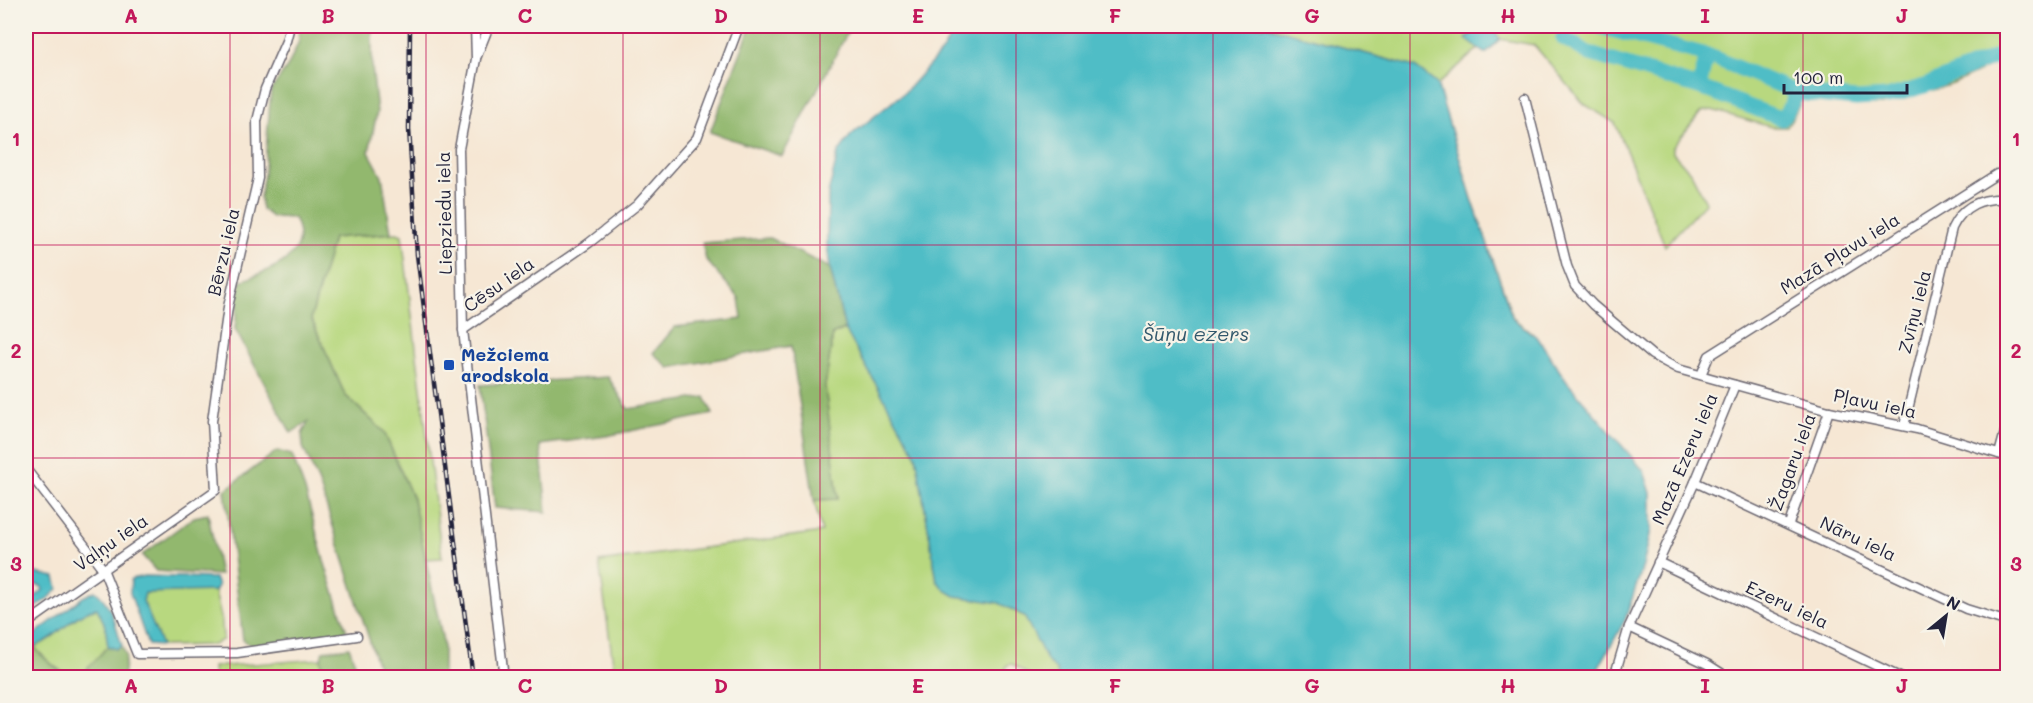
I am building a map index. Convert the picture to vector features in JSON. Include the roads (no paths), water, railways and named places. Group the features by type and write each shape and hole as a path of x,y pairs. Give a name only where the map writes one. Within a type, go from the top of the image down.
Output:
{"street":[{"name":"Bērzu iela","path":"216,490 212,421 228,307 258,178 257,121 266,89 290,26"},
{"name":"Liepziedu iela","path":"463,330 459,149 476,59 475,26"},
{"path":"476,59 489,26"},
{"name":"Cēsu iela","path":"504,678 463,330 589,243 637,205 697,138 739,26"},
{"name":"Mazā Ezeru iela","path":"1525,98 1567,266 1575,286 1593,305 1652,355 1678,369 1735,385 1695,482 1629,627 1616,674"},
{"name":"Mazā Pļavu iela","path":"1701,375 1709,356 1997,174 2007,173"},
{"name":"Zvīņu iela","path":"1904,426 1952,228 1958,216 1965,209 1981,201 2007,199"},
{"name":"Pļavu iela","path":"1735,385 1829,411 1904,426 2003,455"},
{"name":"Žagaru iela","path":"1789,524 1829,411"},
{"path":"2003,455 2007,421"},
{"path":"26,469 103,569 137,654 237,653 357,636"},
{"name":"Nāru iela","path":"1695,482 1789,524 1966,609 2007,622"},
{"name":"Vaļņu iela","path":"26,624 216,490"},
{"name":"Ezeru iela","path":"1658,562 1902,678"},
{"path":"1629,627 1707,664 1729,678"}],"water":[{"name":"Šūņu ezers","path":"955,26 1266,26 1415,67 1437,84 1472,199 1513,319 1538,338 1567,382 1644,471 1651,493 1651,530 1643,566 1625,620 1598,669 1590,677 1058,677 1057,671 1048,662 1024,616 999,603 955,596 945,590 937,581 916,455 845,329 830,268 827,243 828,194 838,153 851,135 905,92 943,50"},
{"path":"1480,26 1490,26 1500,39 1487,53 1466,39"},
{"path":"26,571 55,577 58,589 26,614 26,604 43,590 41,586 26,583"},
{"path":"145,576 215,578 218,586 215,591 145,593 143,601 162,646 148,645 130,593 131,579"},
{"path":"95,591 106,602 122,646 116,649 108,646 105,625 97,608 72,620 43,643 34,647 27,640 83,597"}],"waterway":[{"path":"1596,26 1707,55 1798,93 1856,99 1887,97 1924,86 2008,52"},
{"path":"1563,38 1590,54 1699,87 1782,119 1798,93"},
{"path":"1699,87 1707,55"}],"railway":[{"path":"410,26 409,129 417,255 473,678"}],"place":[{"name":"Mežciema arodskola","path":"449,365"}]}
